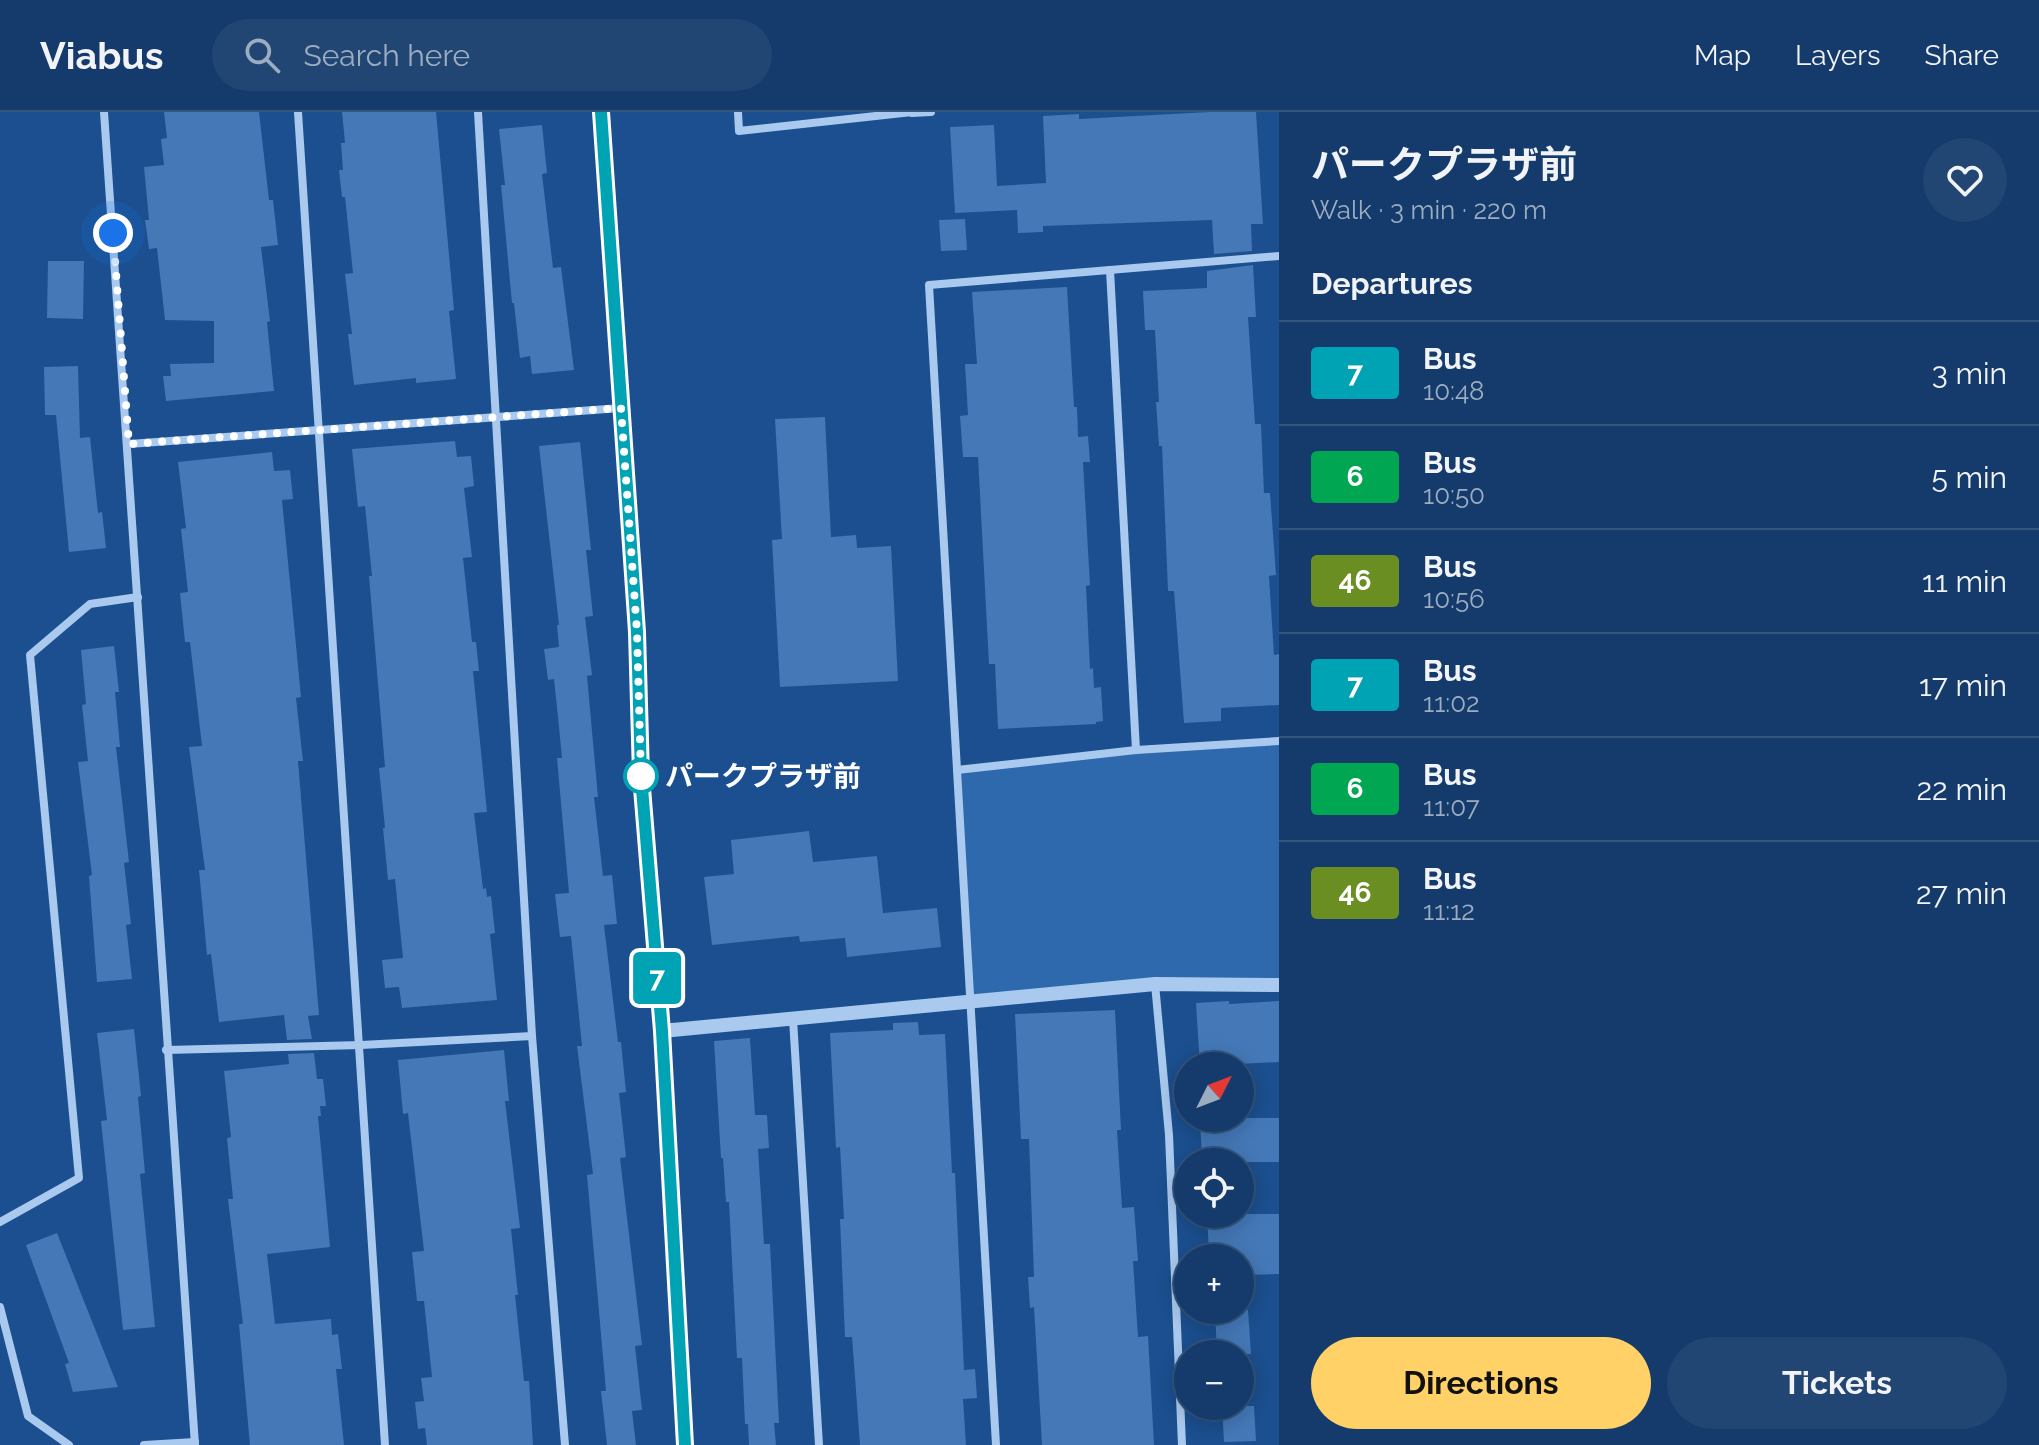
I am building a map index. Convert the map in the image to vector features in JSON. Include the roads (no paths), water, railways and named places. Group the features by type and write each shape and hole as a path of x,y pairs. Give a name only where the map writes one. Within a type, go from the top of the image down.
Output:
{"street":[{"path":"104,112 195,1443 144,1445"},
{"path":"298,112 385,1445"},
{"path":"478,112 532,1036 565,1445"},
{"path":"601,112 637,632 641,776 662,1031 685,1445"},
{"path":"738,112 739,131 931,112"},
{"path":"996,1445 929,285 1279,256"},
{"path":"1110,270 1136,750"},
{"path":"129,444 621,408"},
{"path":"0,1222 79,1178 30,655 90,604 138,597"},
{"path":"957,770 1136,750 1279,741"},
{"path":"662,1031 1155,984 1279,985"},
{"path":"1155,984 1169,1135 1182,1445"},
{"path":"793,1019 819,1445"},
{"path":"166,1050 361,1045 532,1036"},
{"path":"0,1307 28,1416 69,1445"}],"place":[{"name":"パークプラザ前","path":"641,776"}]}
